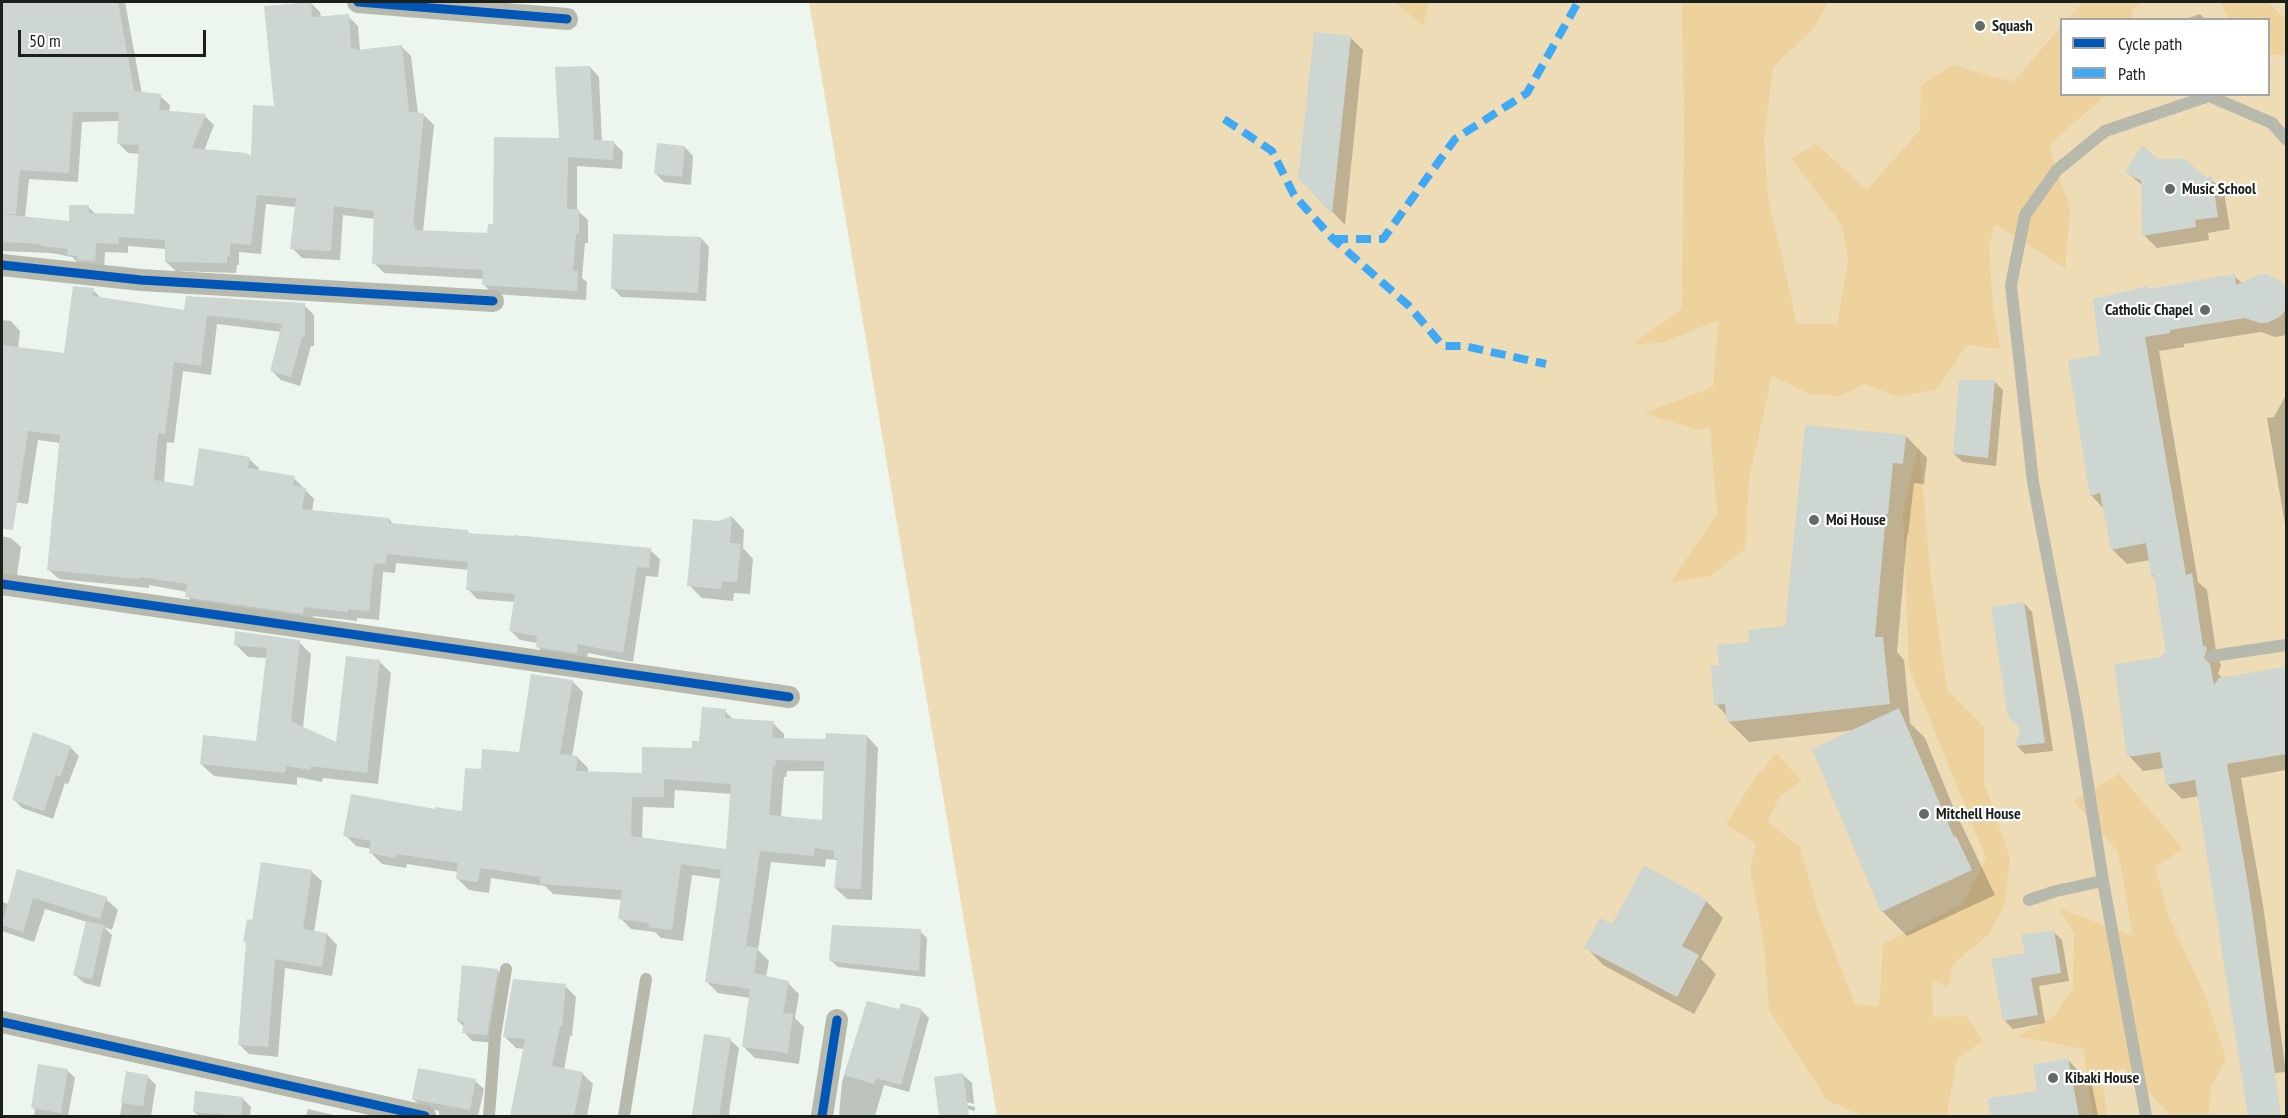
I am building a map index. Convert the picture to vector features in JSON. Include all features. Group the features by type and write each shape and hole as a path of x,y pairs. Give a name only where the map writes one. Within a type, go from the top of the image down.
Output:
{"street":[{"path":"358,2 567,19"},
{"path":"2,266 141,280 494,301"},
{"path":"2,584 789,698"},
{"path":"822,1116 837,1020"},
{"path":"2,1022 425,1116"}],"lane":[{"path":"2146,1116 2103,881 2077,715 2033,482 2011,285 2025,214 2057,170 2105,131 2209,96 2272,123 2286,139"},
{"path":"2212,656 2286,645"},
{"path":"2029,900 2056,891 2103,881"},
{"path":"489,1116 495,1036 506,969"},
{"path":"624,1116 646,979"},
{"path":"2139,1116 2142,1094"}],"shaded area":[{"path":"809,2 2286,2 2286,1116 997,1116"},
{"path":"1395,2 1429,2 1423,26"},
{"path":"1682,2 1828,2 1813,29 1773,67 1764,139 1768,197 1797,324 1837,324 1848,260 1842,225 1791,158 1816,144 1867,190 1920,130 1921,85 1953,65 2013,82 2060,28 2060,96 2105,96 2049,145 2070,210 2065,268 1995,224 1989,246 1993,305 2000,349 1967,345 1937,389 1899,397 1864,384 1840,396 1809,394 1772,376 1749,478 1745,549 1710,576 1670,583 1717,514 1710,427 1697,430 1644,413 1713,387 1718,320 1664,342 1631,345 1682,309 1684,120"},
{"path":"2083,2 2143,2 2132,10 2133,18 2069,18"},
{"path":"2221,2 2268,2 2286,20 2286,55 2270,55 2270,18 2228,18"},
{"path":"1919,445 1930,569 1947,690 1984,727 1984,783 2010,858 2004,907 1989,934 1953,964 1948,987 1932,980 1933,1017 1966,1016 1983,1041 1957,1058 1947,1116 1862,1116 1827,1100 1769,1010 1763,937 1750,870 1756,844 1726,824 1755,778 1776,753 1802,781 1779,797 1768,822 1800,847 1818,910 1855,1004 1879,1007 1883,944 1963,904 1986,858 1909,668 1903,512"},
{"path":"2119,774 2183,849 2155,867 2168,915 2205,995 2226,1059 2210,1089 2209,1116 2169,1116 2166,1110 2123,1068 2102,1078 2107,1116 2093,1116 2083,1049 2018,1036 2054,1016 2073,988 2074,933 2059,908 2133,936 2118,852 2074,801"}],"building":[{"path":"2,2 118,2 134,91 161,94 159,110 206,114 192,148 246,153 251,156 253,105 274,106 264,6 311,2 312,17 349,14 351,49 402,45 409,112 424,113 413,225 415,225 415,230 487,233 488,224 493,224 494,137 559,138 555,67 590,66 594,140 614,141 613,160 568,157 567,209 579,209 579,234 576,234 573,271 578,271 577,291 482,285 483,270 372,264 374,211 334,206 331,251 290,249 296,198 257,195 251,245 230,243 230,256 227,256 227,263 165,262 165,240 119,237 119,244 96,243 95,261 77,260 77,256 67,255 68,249 41,246 41,244 2,242 2,214","holes":["73,112 119,112 117,144 139,145 134,214 89,213 89,205 69,205 69,221 2,214 16,214 20,170 69,173"]},
{"path":"1314,32 1351,36 1332,214 1298,178"},
{"path":"657,143 685,146 682,177 654,174"},
{"name":"Music School","path":"2142,145 2157,159 2185,159 2205,177 2212,177 2218,217 2195,220 2196,227 2142,236 2141,181 2125,172"},
{"path":"613,234 701,237 698,293 611,289"},
{"path":"2235,274 2236,285 2258,275 2266,274 2281,281 2286,290 2286,309 2281,316 2267,323 2245,318 2170,330 2170,333 2145,337 2186,575 2192,573 2203,646 2207,649 2204,658 2210,664 2214,685 2219,678 2286,667 2286,754 2227,764 2249,890 2281,1116 2248,1116 2195,780 2166,785 2160,752 2127,757 2114,664 2163,657 2162,654 2166,653 2154,575 2151,576 2146,543 2111,550 2100,493 2090,496 2068,360 2100,355 2093,299 2148,286 2148,289"},
{"path":"73,286 94,288 93,296 184,310 186,296 305,303 305,337 302,337 291,377 270,371 282,324 207,315 201,366 174,362 165,434 158,433 154,480 193,486 199,448 250,457 248,468 295,476 293,485 306,488 302,509 389,518 389,523 468,530 467,533 514,535 651,548 649,568 637,567 623,653 578,644 577,653 536,647 537,636 509,631 515,594 466,590 468,562 387,554 386,564 374,563 369,611 348,609 348,612 304,607 303,614 185,597 187,584 140,577 139,579 47,570 60,435 28,431 13,530 2,529 2,345 64,353"},
{"path":"1959,380 1995,380 1988,458 1953,454"},
{"path":"1805,425 1906,435 1903,464 1893,463 1875,637 1883,637 1890,704 1727,722 1725,704 1714,705 1711,666 1719,665 1717,645 1749,642 1748,630 1785,626"},
{"path":"732,516 730,543 741,544 737,582 722,581 721,589 687,586 693,519 719,521"},
{"path":"2024,602 2045,743 2015,746 2020,729 2008,716 1991,607"},
{"path":"235,631 300,640 291,721 336,742 346,656 380,660 367,773 311,766 311,770 286,766 285,773 200,764 203,735 256,741 267,648 234,645"},
{"path":"531,674 573,680 560,754 578,756 576,771 642,773 642,747 692,748 692,741 699,741 702,707 726,709 725,718 774,721 772,738 825,739 826,733 867,735 861,889 834,888 837,858 834,858 834,851 815,848 814,856 760,851 746,946 758,948 754,973 789,981 783,1013 793,1014 788,1053 742,1047 750,989 705,982 721,870 681,864 672,930 648,927 649,923 618,919 622,890 540,884 541,877 480,868 478,882 456,879 458,863 396,854 395,858 369,853 371,841 343,836 351,794 435,809 435,807 462,811 465,768 481,769 482,749 519,752","holes":["776,760 824,761 822,820 769,815 773,766","664,779 731,784 726,849 631,836 632,797 664,797"]},
{"name":"Mitchell House","path":"1899,708 1954,837 1956,836 1972,870 1881,912 1812,749"},
{"path":"33,732 71,746 60,777 56,775 44,811 12,800"},
{"path":"261,862 312,870 303,929 327,933 322,967 275,959 268,1047 238,1045 246,942 243,942 247,919 252,920"},
{"path":"1644,865 1707,900 1682,946 1699,955 1677,997 1584,948 1600,918 1612,924"},
{"path":"17,869 107,897 100,919 33,898 23,932 2,925"},
{"path":"86,921 104,925 92,979 73,975"},
{"path":"832,925 921,929 919,971 829,961"},
{"path":"2054,930 2061,973 2031,978 2038,1015 2003,1021 1991,959 2025,953 2021,935"},
{"path":"462,965 498,969 487,1035 462,1033 464,1022 457,1021"},
{"path":"513,979 566,984 562,1026 560,1026 552,1066 583,1072 574,1116 510,1116 525,1039 503,1037"},
{"path":"867,1001 899,1009 901,1003 922,1009 901,1085 876,1078 874,1084 844,1075"},
{"path":"704,1034 731,1038 719,1116 692,1116"},
{"name":"Kibaki House","path":"2068,1058 2079,1116 1990,1116 1988,1098 2037,1091 2033,1065"},
{"path":"38,1064 68,1069 61,1113 31,1108"},
{"path":"418,1068 476,1079 470,1110 412,1099"},
{"path":"126,1071 148,1075 143,1106 121,1103"},
{"path":"963,1073 969,1116 939,1116 934,1077"},
{"path":"195,1091 243,1097 241,1116 193,1112"}],"marked path":[{"path":"1333,239 1383,239 1455,139 1527,93 1578,2"},
{"path":"1224,119 1272,151 1294,195 1333,239 1408,305 1443,346 1464,346 1546,364"}],"cycle path":[{"path":"358,2 567,19"},
{"path":"2,265 141,280 493,301"},
{"path":"2,584 789,697"},
{"path":"822,1116 837,1020"},
{"path":"2,1022 425,1116"}],"place":[{"name":"Squash","path":"1980,26"},
{"name":"Music School","path":"2170,189"},
{"name":"Catholic Chapel","path":"2205,310"},
{"name":"Moi House","path":"1814,520"},
{"name":"Mitchell House","path":"1924,814"},
{"name":"Kibaki House","path":"2053,1078"}]}
